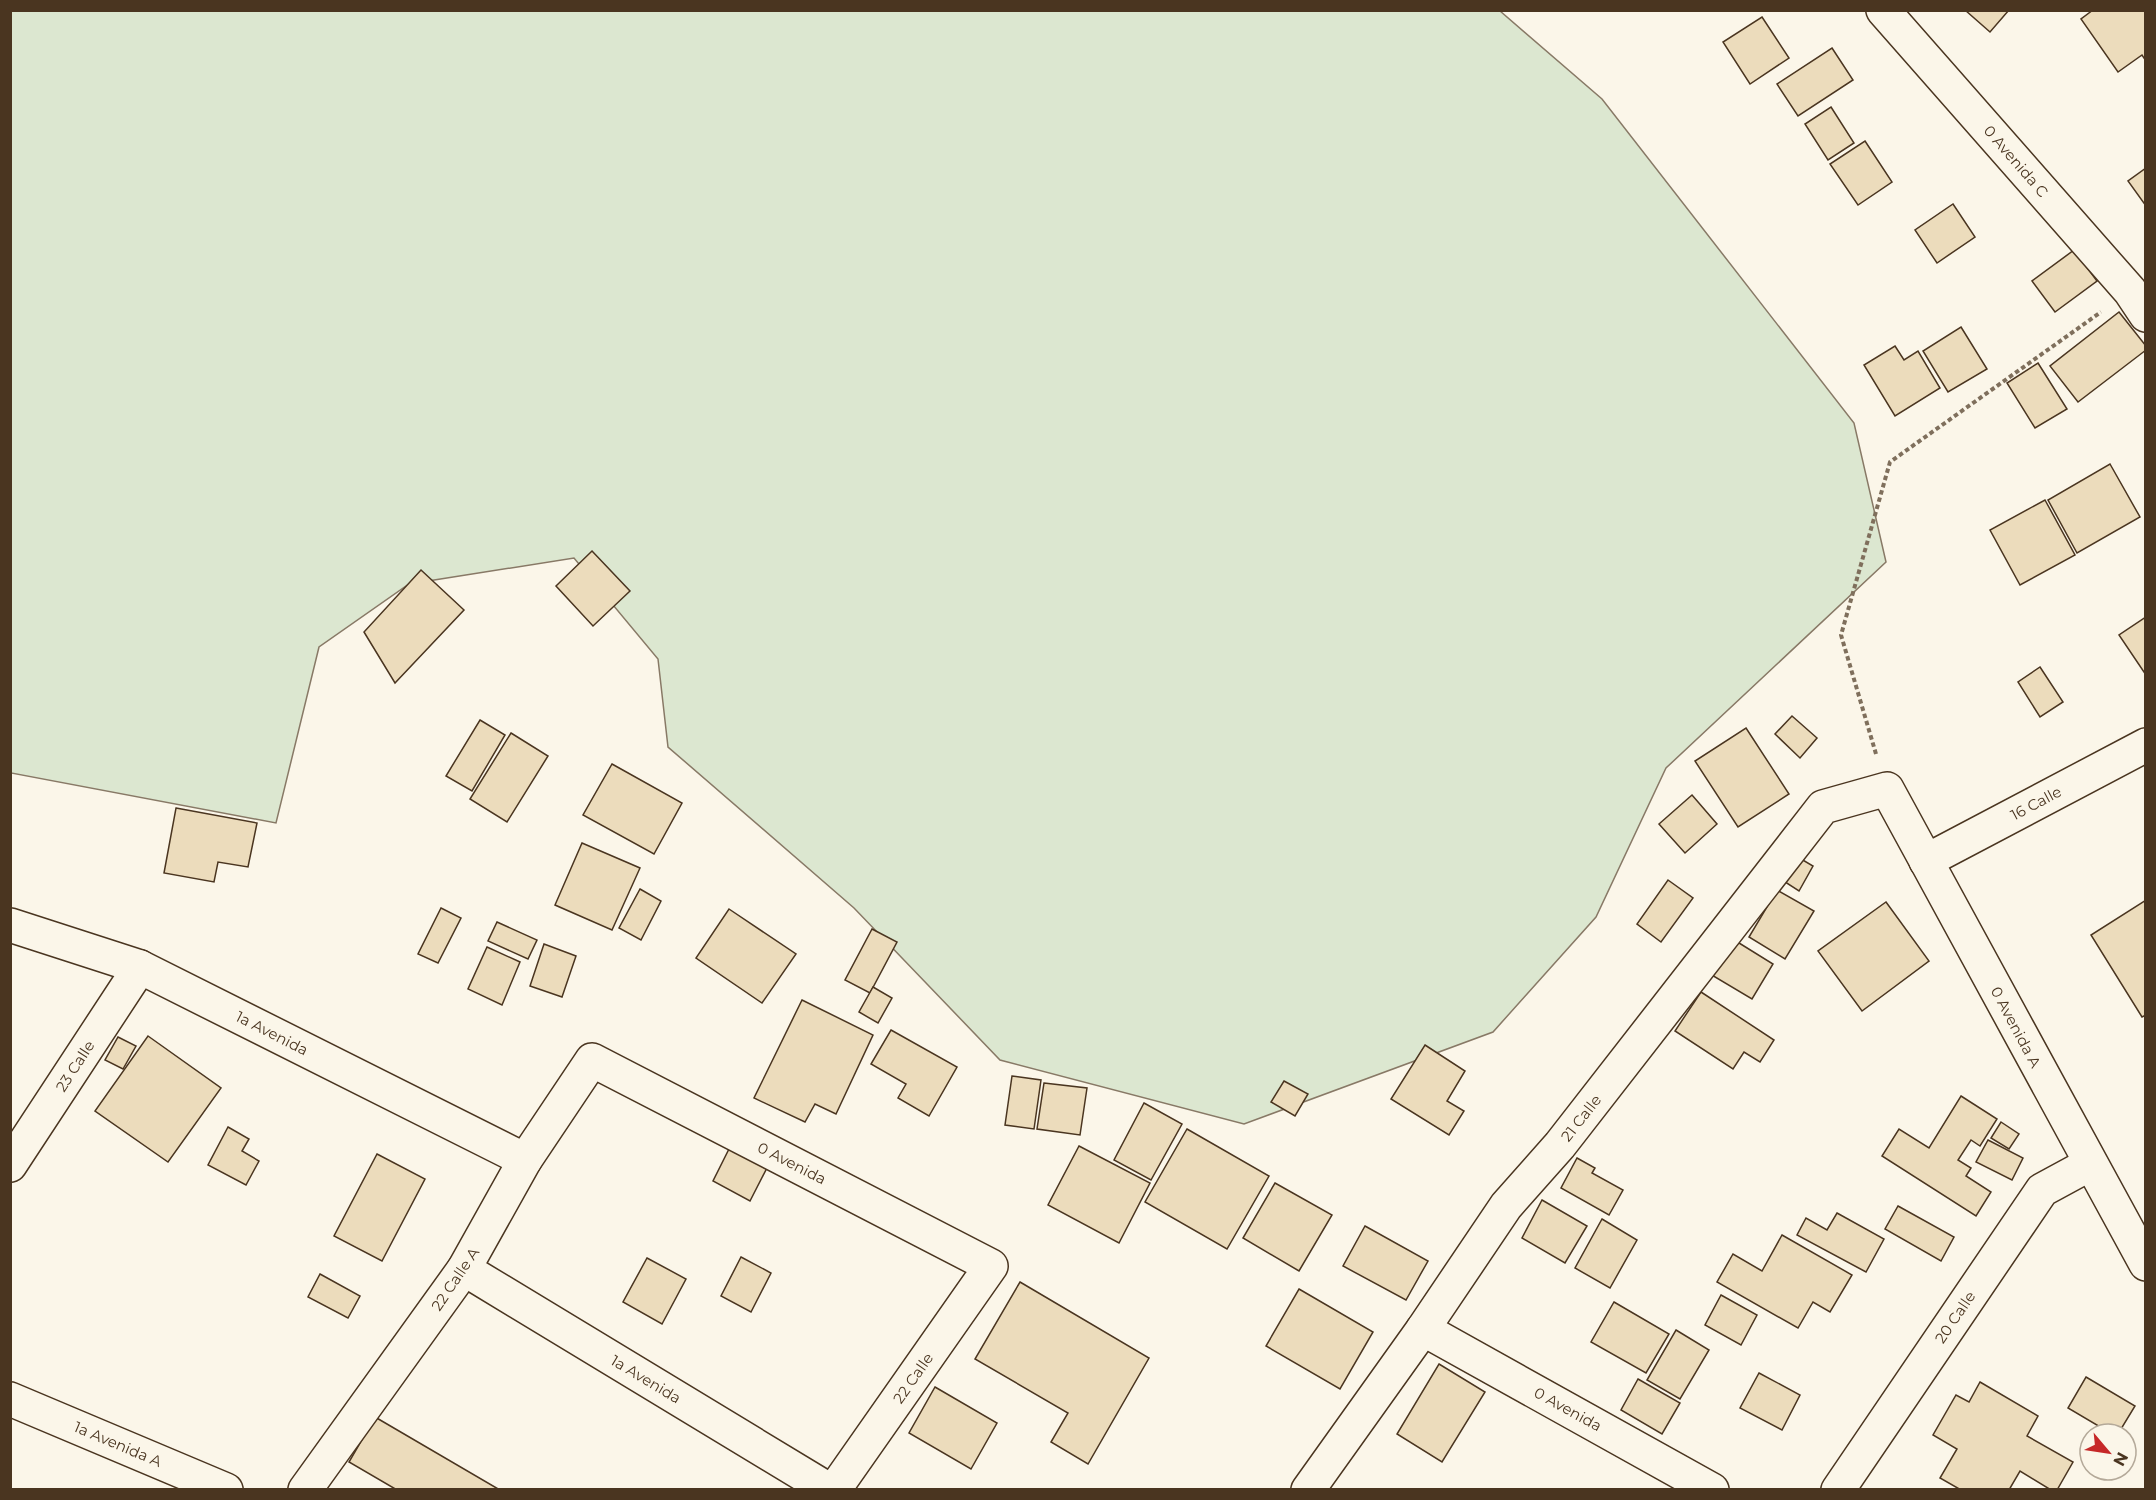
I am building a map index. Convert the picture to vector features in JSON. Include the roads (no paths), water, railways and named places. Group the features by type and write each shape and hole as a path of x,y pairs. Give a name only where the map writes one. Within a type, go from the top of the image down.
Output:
{"street":[{"name":"0 Avenida C","path":"1883,10 2138,303"},
{"name":"16 Calle","path":"1926,861 2145,745"},
{"name":"0 Avenida A","path":"1887,789 2090,1164 2142,1248"},
{"name":"21 Calle","path":"1308,1490 1423,1329 1506,1206 1560,1145 1824,807 1887,789"},
{"name":"1a Avenida","path":"10,925 140,967 525,1160"},
{"name":"23 Calle","path":"10,1165 140,967"},
{"name":"0 Avenida","path":"592,1060 991,1266"},
{"name":"22 Calle A","path":"304,1490 464,1269 525,1160 592,1060"},
{"name":"20 Calle","path":"1838,1490 2042,1190 2090,1164"},
{"name":"22 Calle","path":"834,1490 991,1266"},
{"name":"1a Avenida","path":"464,1269 829,1490"},
{"name":"0 Avenida","path":"1423,1329 1712,1490"},
{"name":"1a Avenida A","path":"10,1399 226,1490"}]}
